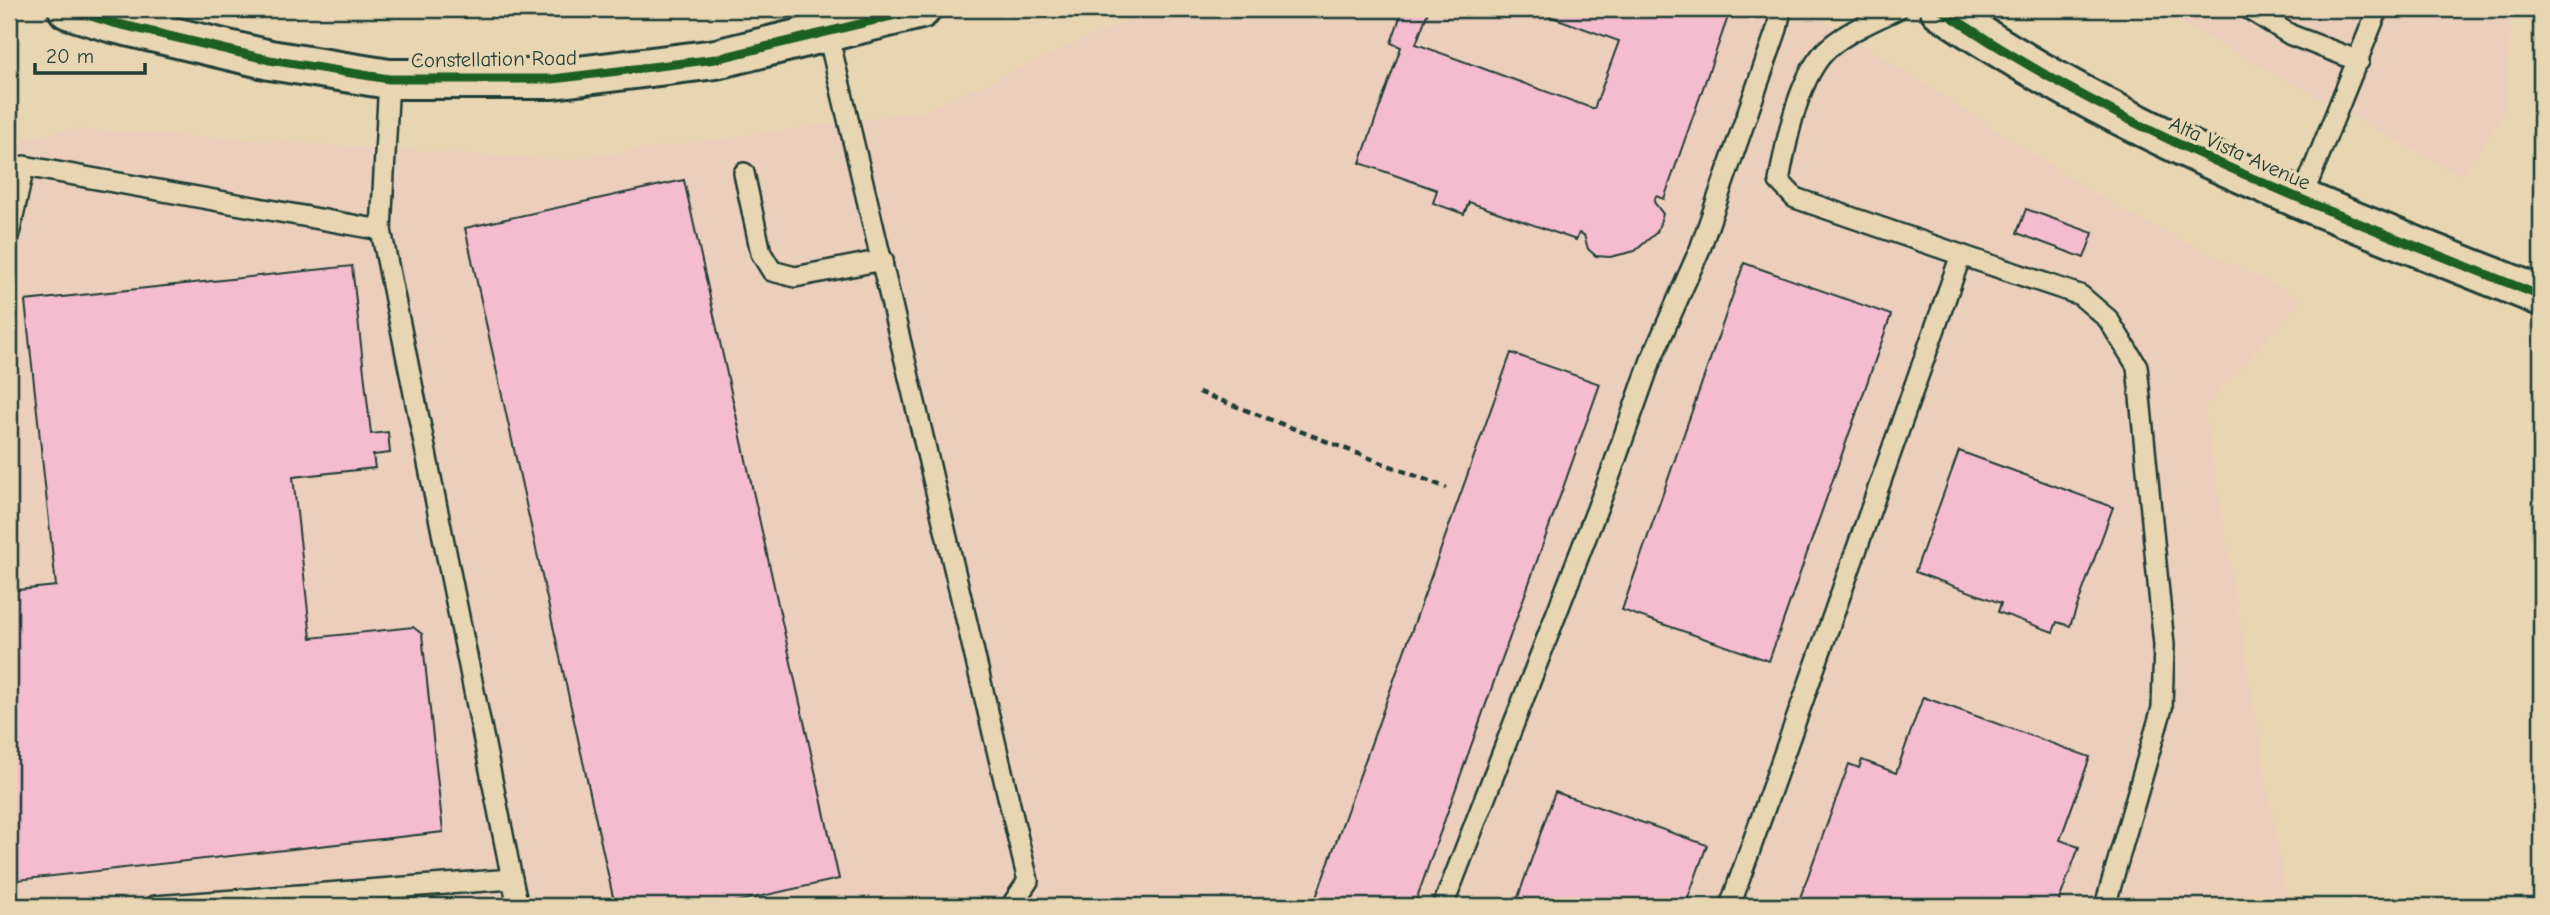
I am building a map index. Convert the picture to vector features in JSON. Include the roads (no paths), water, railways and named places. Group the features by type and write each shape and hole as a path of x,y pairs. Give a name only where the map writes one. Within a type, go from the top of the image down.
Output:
{"street":[{"name":"Constellation Road","path":"68,9 110,22 270,60 389,79 553,79 716,59 825,21 921,9"},
{"name":"Alta Vista Avenue","path":"1940,9 1974,32 2129,121 2301,200 2541,296"}],"lane":[{"path":"1443,906 1604,491 1651,360 1700,249 1754,97 1781,9"},
{"path":"1898,9 1831,45 1815,61 1786,146 1779,181 1796,198 2080,295 2108,319 2137,366 2164,645 2162,708 2105,906"},
{"path":"2249,9 2291,36 2359,61"},
{"path":"2301,200 2378,9"},
{"path":"825,21 1028,881 1010,906"},
{"path":"389,79 381,230 518,906"},
{"path":"9,235 24,166 381,230"},
{"path":"744,173 761,253 772,271 795,277 883,260"},
{"path":"1730,906 1961,256"},
{"path":"155,906 512,879"}]}
